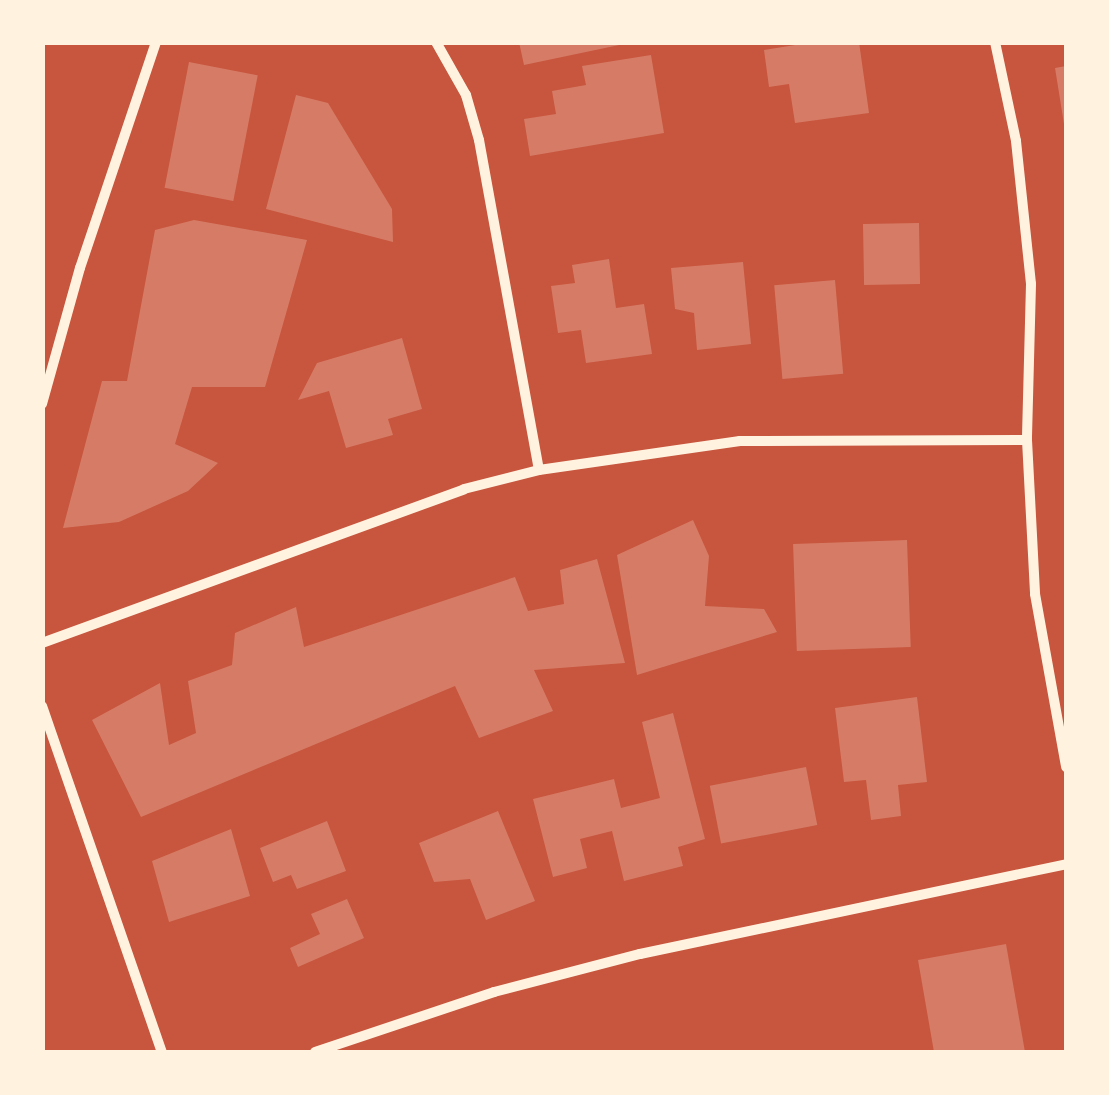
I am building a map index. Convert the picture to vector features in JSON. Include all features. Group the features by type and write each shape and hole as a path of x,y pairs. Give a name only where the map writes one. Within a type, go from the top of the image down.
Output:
{"street":[{"path":"42,404 80,268 156,42"},
{"path":"436,42 466,95 480,140 539,470"},
{"path":"996,42 1026,225 1032,362 1028,440 1034,594 1066,766"},
{"path":"42,643 464,489 539,470 740,441 1028,440"},
{"path":"42,706 162,1052"},
{"path":"316,1052 494,992 640,954 1066,864"}],"building":[{"path":"519,42 624,42 624,44 524,65"},
{"path":"814,42 859,42 869,113 795,123 789,84 769,87 764,50"},
{"path":"651,55 664,133 530,156 524,119 556,114 552,91 586,85 582,66"},
{"path":"189,62 258,75 233,201 165,188"},
{"path":"1066,66 1066,124 1064,124 1055,68"},
{"path":"296,95 328,103 392,209 393,242 266,209"},
{"path":"194,220 307,240 265,387 192,387 175,444 218,463 188,491 119,522 63,528 102,381 127,381 155,230"},
{"path":"919,223 920,284 864,285 863,224"},
{"path":"609,259 616,308 644,304 652,354 586,363 581,330 558,333 551,286 575,283 572,265"},
{"path":"743,262 751,344 697,350 694,313 675,309 671,268"},
{"path":"835,280 843,374 782,379 774,285"},
{"path":"402,338 422,409 388,419 393,435 346,448 329,391 298,400 317,363"},
{"path":"693,520 709,556 705,606 764,609 777,632 637,675 617,555"},
{"path":"907,540 911,647 797,651 793,544"},
{"path":"597,559 625,663 534,670 553,711 479,738 455,686 141,817 92,720 160,683 169,745 196,733 188,681 232,665 235,633 296,607 304,647 515,577 528,611 564,604 560,570"},
{"path":"917,697 927,782 898,785 901,816 871,820 866,780 844,782 835,708"},
{"path":"673,713 705,839 678,847 683,866 624,881 612,831 580,839 587,868 553,877 533,799 614,779 621,808 660,798 642,722"},
{"path":"806,767 817,825 721,844 710,786"},
{"path":"498,811 535,901 486,920 470,879 434,882 419,843"},
{"path":"327,821 346,871 297,889 291,875 273,882 260,848"},
{"path":"231,829 250,896 169,922 152,861"},
{"path":"347,899 364,938 298,967 290,948 320,934 311,914"},
{"path":"1006,944 1025,1052 934,1052 918,960"}]}
